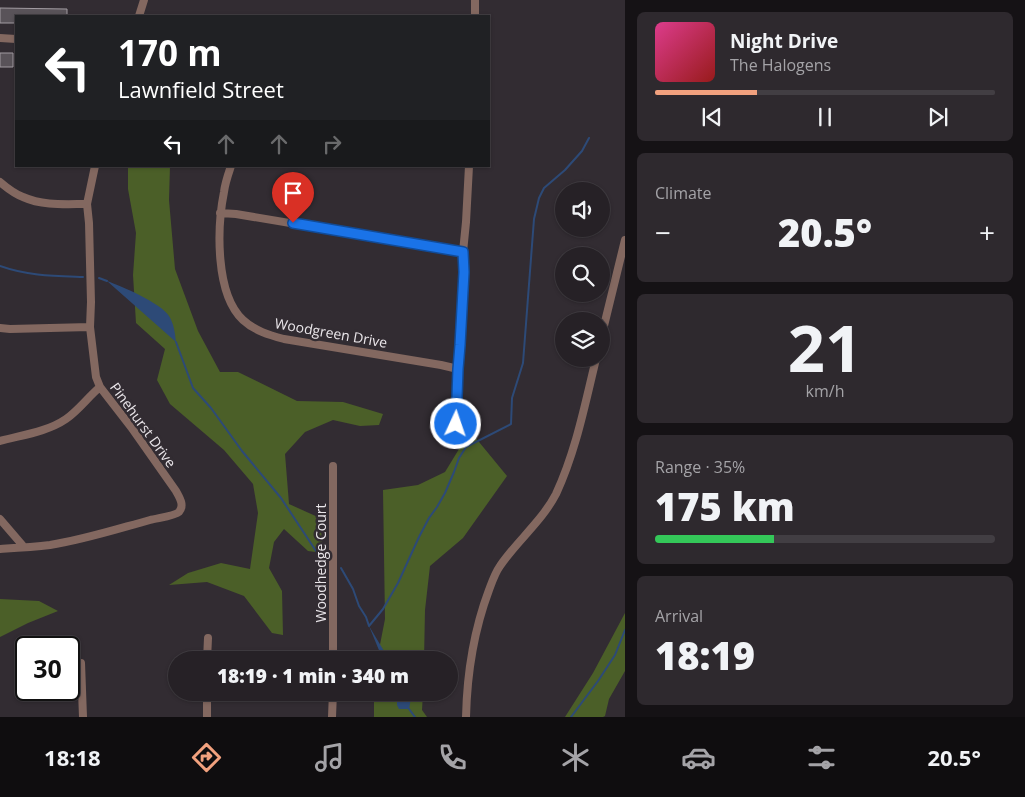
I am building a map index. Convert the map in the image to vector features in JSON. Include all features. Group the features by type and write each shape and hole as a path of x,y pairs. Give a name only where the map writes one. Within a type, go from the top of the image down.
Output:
{"street":[{"path":"139,15 144,0"},
{"path":"475,15 476,0"},
{"path":"0,38 15,39"},
{"name":"Pinehurst Drive","path":"0,549 48,545 68,541 174,515 181,509 181,501 176,490 100,387 95,372 90,327 91,302 87,204 95,167"},
{"name":"Woodgreen Drive","path":"231,167 220,213 219,236 222,276 229,302 243,320 251,327 266,334 284,339 458,369"},
{"path":"456,424 464,272 463,252 469,167"},
{"path":"0,182 16,194 33,201 55,204 87,204"},
{"path":"220,213 236,214 463,252"},
{"path":"607,312 625,240"},
{"path":"0,328 90,327"},
{"path":"466,717 469,675 476,636 493,580 500,566 538,521 555,495 564,475 576,438 594,367"},
{"path":"0,441 58,424 72,415 100,387"},
{"name":"Woodhedge Court","path":"333,651 334,466"},
{"path":"0,519 24,547"},
{"path":"207,651 208,638"},
{"path":"81,663 83,717"},
{"path":"207,701 207,717"},
{"path":"332,717 333,701"}],"green space":[{"path":"128,167 170,167 169,200 175,269 198,331 220,372 238,372 297,401 343,402 383,414 379,425 360,426 333,420 305,432 285,454 289,504 320,518 323,553 308,551 284,529 274,542 269,568 282,591 283,635 272,633 244,596 207,582 169,585 188,573 221,563 250,569 258,513 253,484 224,450 170,404 157,380 165,349 136,323 133,275 136,233 128,189"},
{"path":"470,431 507,476 463,538 430,566 425,610 424,651 379,651 385,619 383,490 418,485 445,472"},
{"path":"0,599 39,601 58,611 0,637"},
{"path":"625,613 625,671 609,699 605,716 565,717 593,673"},
{"path":"374,701 423,701 422,710 427,717 374,717"}],"water":[{"path":"107,281 140,296 165,311 172,322 176,342"},
{"path":"369,626 384,651 379,651"},
{"path":"397,701 410,701 409,709 399,709"}],"building":[{"path":"0,8 67,9 67,15 15,15 15,23 0,23"},
{"path":"0,53 13,53 13,67 0,67"}],"waterway":[{"path":"369,626 383,609 398,583 419,537 445,493 459,458 466,447 511,424 512,398 523,363 534,219 539,198 544,188 565,170 582,151 589,138"},
{"path":"0,266 31,274 83,277"},
{"path":"99,278 107,281"},
{"path":"176,342 193,388 211,408 242,451 281,498 324,561"},
{"path":"341,568 353,589 369,626"},
{"path":"571,717 615,655 625,630"},
{"path":"409,709 415,717"}],"route":[{"path":"293,223 463,252 464,272 456,424"}]}
